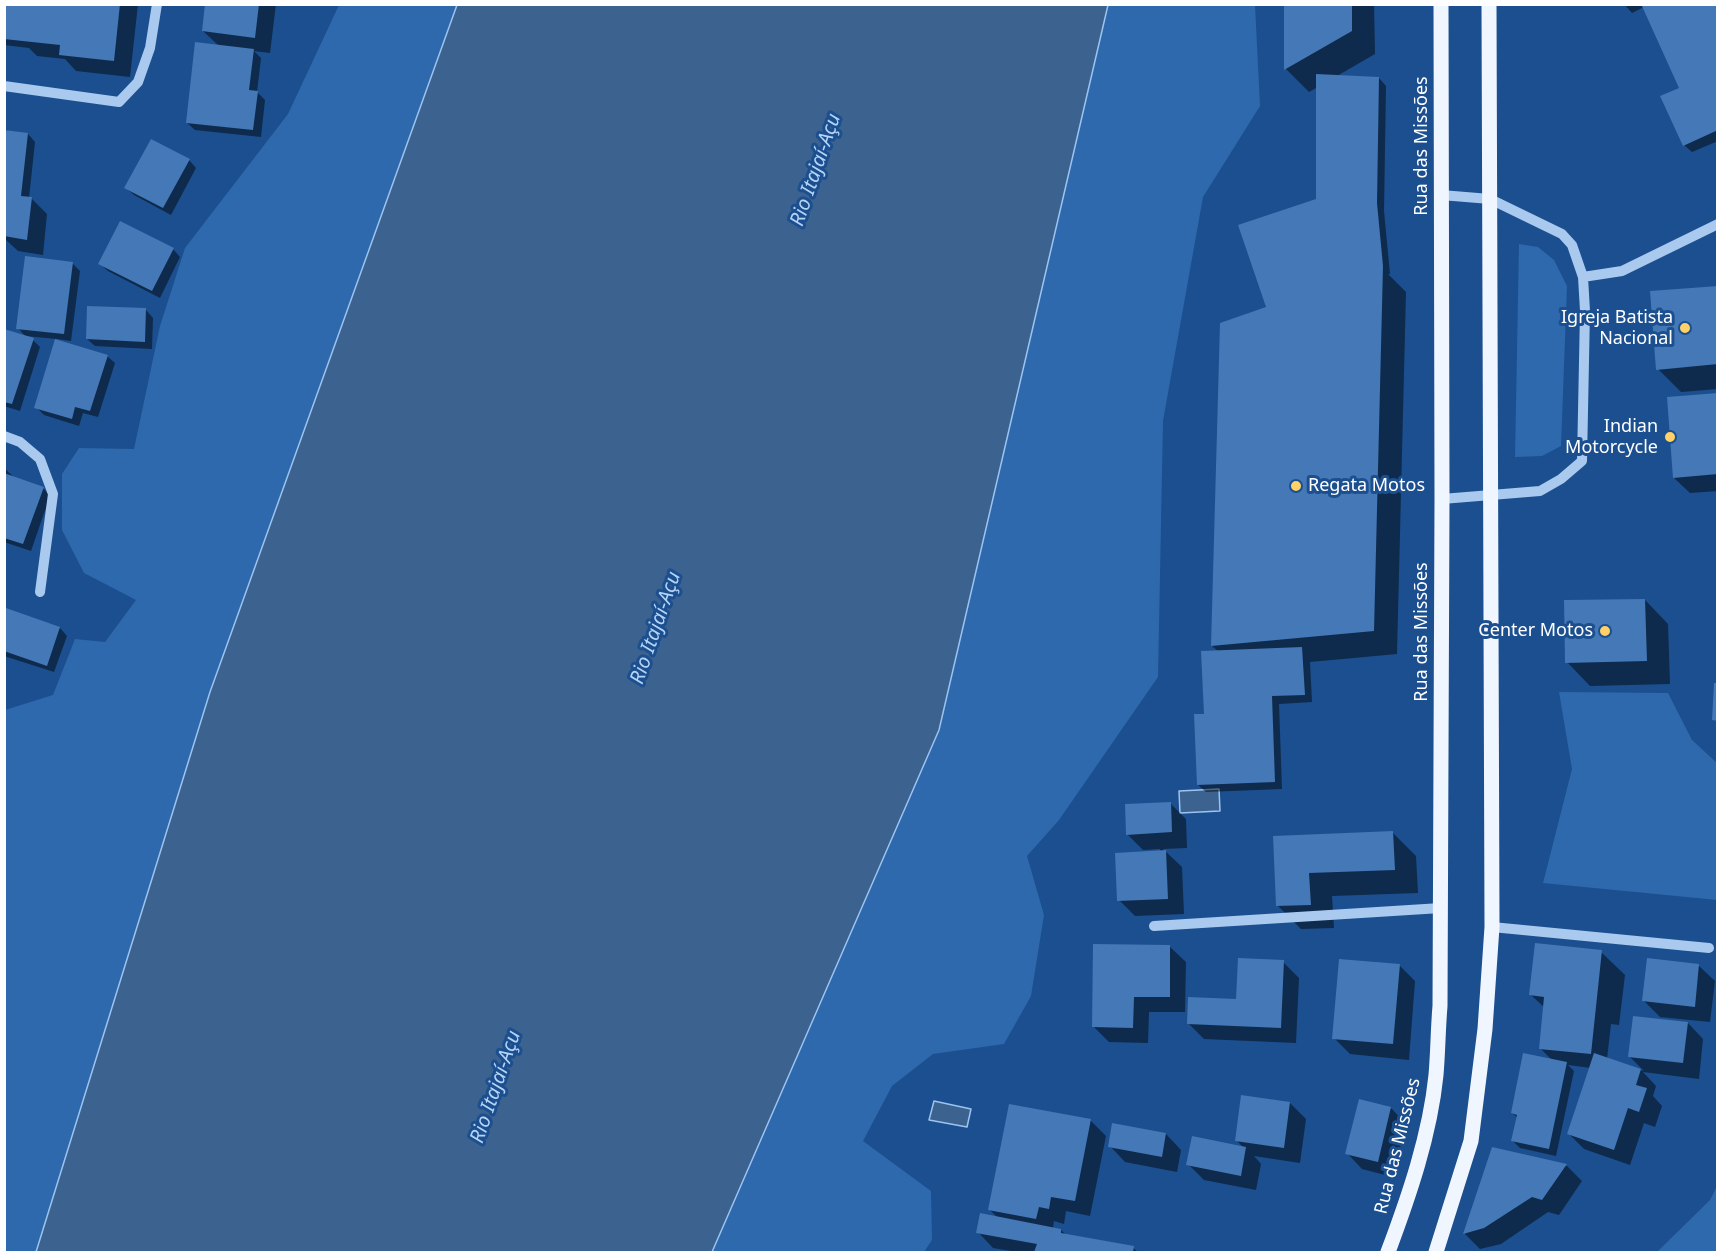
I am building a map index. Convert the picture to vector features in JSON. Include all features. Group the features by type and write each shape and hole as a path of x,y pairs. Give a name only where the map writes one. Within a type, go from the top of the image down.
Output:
{"main road":[{"name":"Rua das Missões","path":"1388,1252 1414,1175 1428,1124 1436,1076 1440,1006 1441,4"},
{"path":"1436,1252 1471,1141 1485,1029 1492,927 1488,4"}],"street":[{"path":"4,86 119,102 138,82 150,48 157,4"},
{"path":"1441,195 1490,200 1562,234 1572,245 1583,277 1585,311 1582,461 1561,479 1540,491 1442,499"},
{"path":"1583,277 1622,271 1718,224"},
{"path":"4,436 20,442 40,459 53,494 40,592"},
{"path":"1155,926 1441,908"},
{"path":"1492,927 1709,948"}],"shaded area":[{"path":"339,5 457,5 210,692 36,1252 5,1252 5,710 53,695 75,639 105,642 136,600 84,573 62,530 62,474 79,448 134,449 160,326 185,248 288,114"},
{"path":"1108,5 1255,5 1260,106 1203,197 1163,421 1158,677 1059,820 1027,856 1044,915 1031,996 1004,1044 933,1054 892,1086 863,1141 931,1191 932,1240 924,1252 712,1252 939,730"},
{"path":"1519,244 1538,247 1554,260 1567,286 1561,446 1542,456 1515,457"},
{"path":"1559,692 1668,693 1692,740 1717,763 1717,900 1543,883 1572,769"},
{"path":"1717,1186 1717,1252 1657,1252 1710,1200"}],"water":[{"name":"Rio Itajaí-Açu","path":"457,5 1108,5 939,730 712,1252 36,1252 210,692"},
{"path":"1219,789 1220,811 1180,813 1179,791"},
{"path":"934,1101 971,1109 967,1127 929,1120"}],"building":[{"path":"4,4 120,4 114,61 59,55 60,45 4,39"},
{"path":"205,4 259,4 255,38 202,31"},
{"path":"1284,4 1352,4 1352,31 1284,70"},
{"path":"1641,4 1718,4 1718,130 1683,146 1660,96 1679,88"},
{"path":"195,42 254,49 249,90 258,91 253,130 186,123"},
{"name":"Regata Motos","path":"1316,74 1379,77 1377,203 1383,266 1374,631 1211,646 1220,323 1266,307 1238,225 1316,199"},
{"path":"4,130 28,133 21,196 32,197 27,240 4,236"},
{"path":"151,139 190,159 163,208 124,188"},
{"path":"120,221 174,248 152,291 98,264"},
{"path":"25,256 73,262 64,334 16,329"},
{"name":"Igreja Batista Nacional","path":"1718,286 1718,364 1656,370 1650,291"},
{"path":"87,306 146,308 145,342 86,339"},
{"path":"4,329 34,338 12,404 4,402"},
{"path":"55,339 108,355 90,411 75,407 72,419 34,408"},
{"path":"1718,393 1718,474 1673,478 1667,397"},
{"path":"4,473 44,487 23,544 4,538"},
{"name":"Center Motos","path":"1645,599 1647,661 1565,663 1564,600"},
{"path":"6,608 60,627 47,666 4,651"},
{"path":"1302,647 1305,695 1272,696 1275,782 1197,785 1194,714 1204,714 1201,651"},
{"path":"1714,683 1718,683 1718,721 1712,720"},
{"path":"1171,802 1172,832 1126,835 1125,804"},
{"path":"1393,831 1395,870 1309,873 1311,905 1276,906 1273,836"},
{"path":"1166,850 1168,899 1117,901 1115,853"},
{"path":"1535,943 1602,950 1591,1054 1539,1049 1544,997 1529,995"},
{"path":"1093,944 1170,945 1170,997 1134,997 1133,1028 1092,1027"},
{"path":"1238,958 1284,960 1281,1028 1187,1024 1188,997 1236,999"},
{"path":"1647,958 1699,964 1695,1007 1642,1001"},
{"path":"1339,959 1400,964 1393,1044 1332,1039"},
{"path":"1633,1016 1688,1022 1683,1063 1628,1057"},
{"path":"1523,1053 1567,1062 1549,1149 1511,1141 1517,1115 1511,1113"},
{"path":"1594,1053 1641,1069 1636,1085 1647,1088 1639,1112 1628,1108 1614,1150 1567,1134"},
{"path":"1241,1095 1290,1102 1284,1148 1235,1141"},
{"path":"1359,1099 1391,1107 1378,1162 1345,1154"},
{"path":"1009,1104 1091,1119 1075,1201 1051,1197 1049,1209 1039,1207 1036,1219 988,1210"},
{"path":"1112,1123 1166,1133 1162,1157 1108,1147"},
{"path":"1192,1136 1246,1147 1241,1176 1186,1165"},
{"path":"1492,1147 1567,1164 1542,1200 1532,1197 1484,1228 1463,1234"},
{"path":"980,1213 1061,1229 1061,1233 1134,1246 1133,1252 1034,1252 1037,1244 976,1233"}],"place":[{"name":"Igreja Batista Nacional","path":"1685,328"},
{"name":"Indian Motorcycle","path":"1670,437"},
{"name":"Regata Motos","path":"1296,486"},
{"name":"Center Motos","path":"1605,631"}]}
